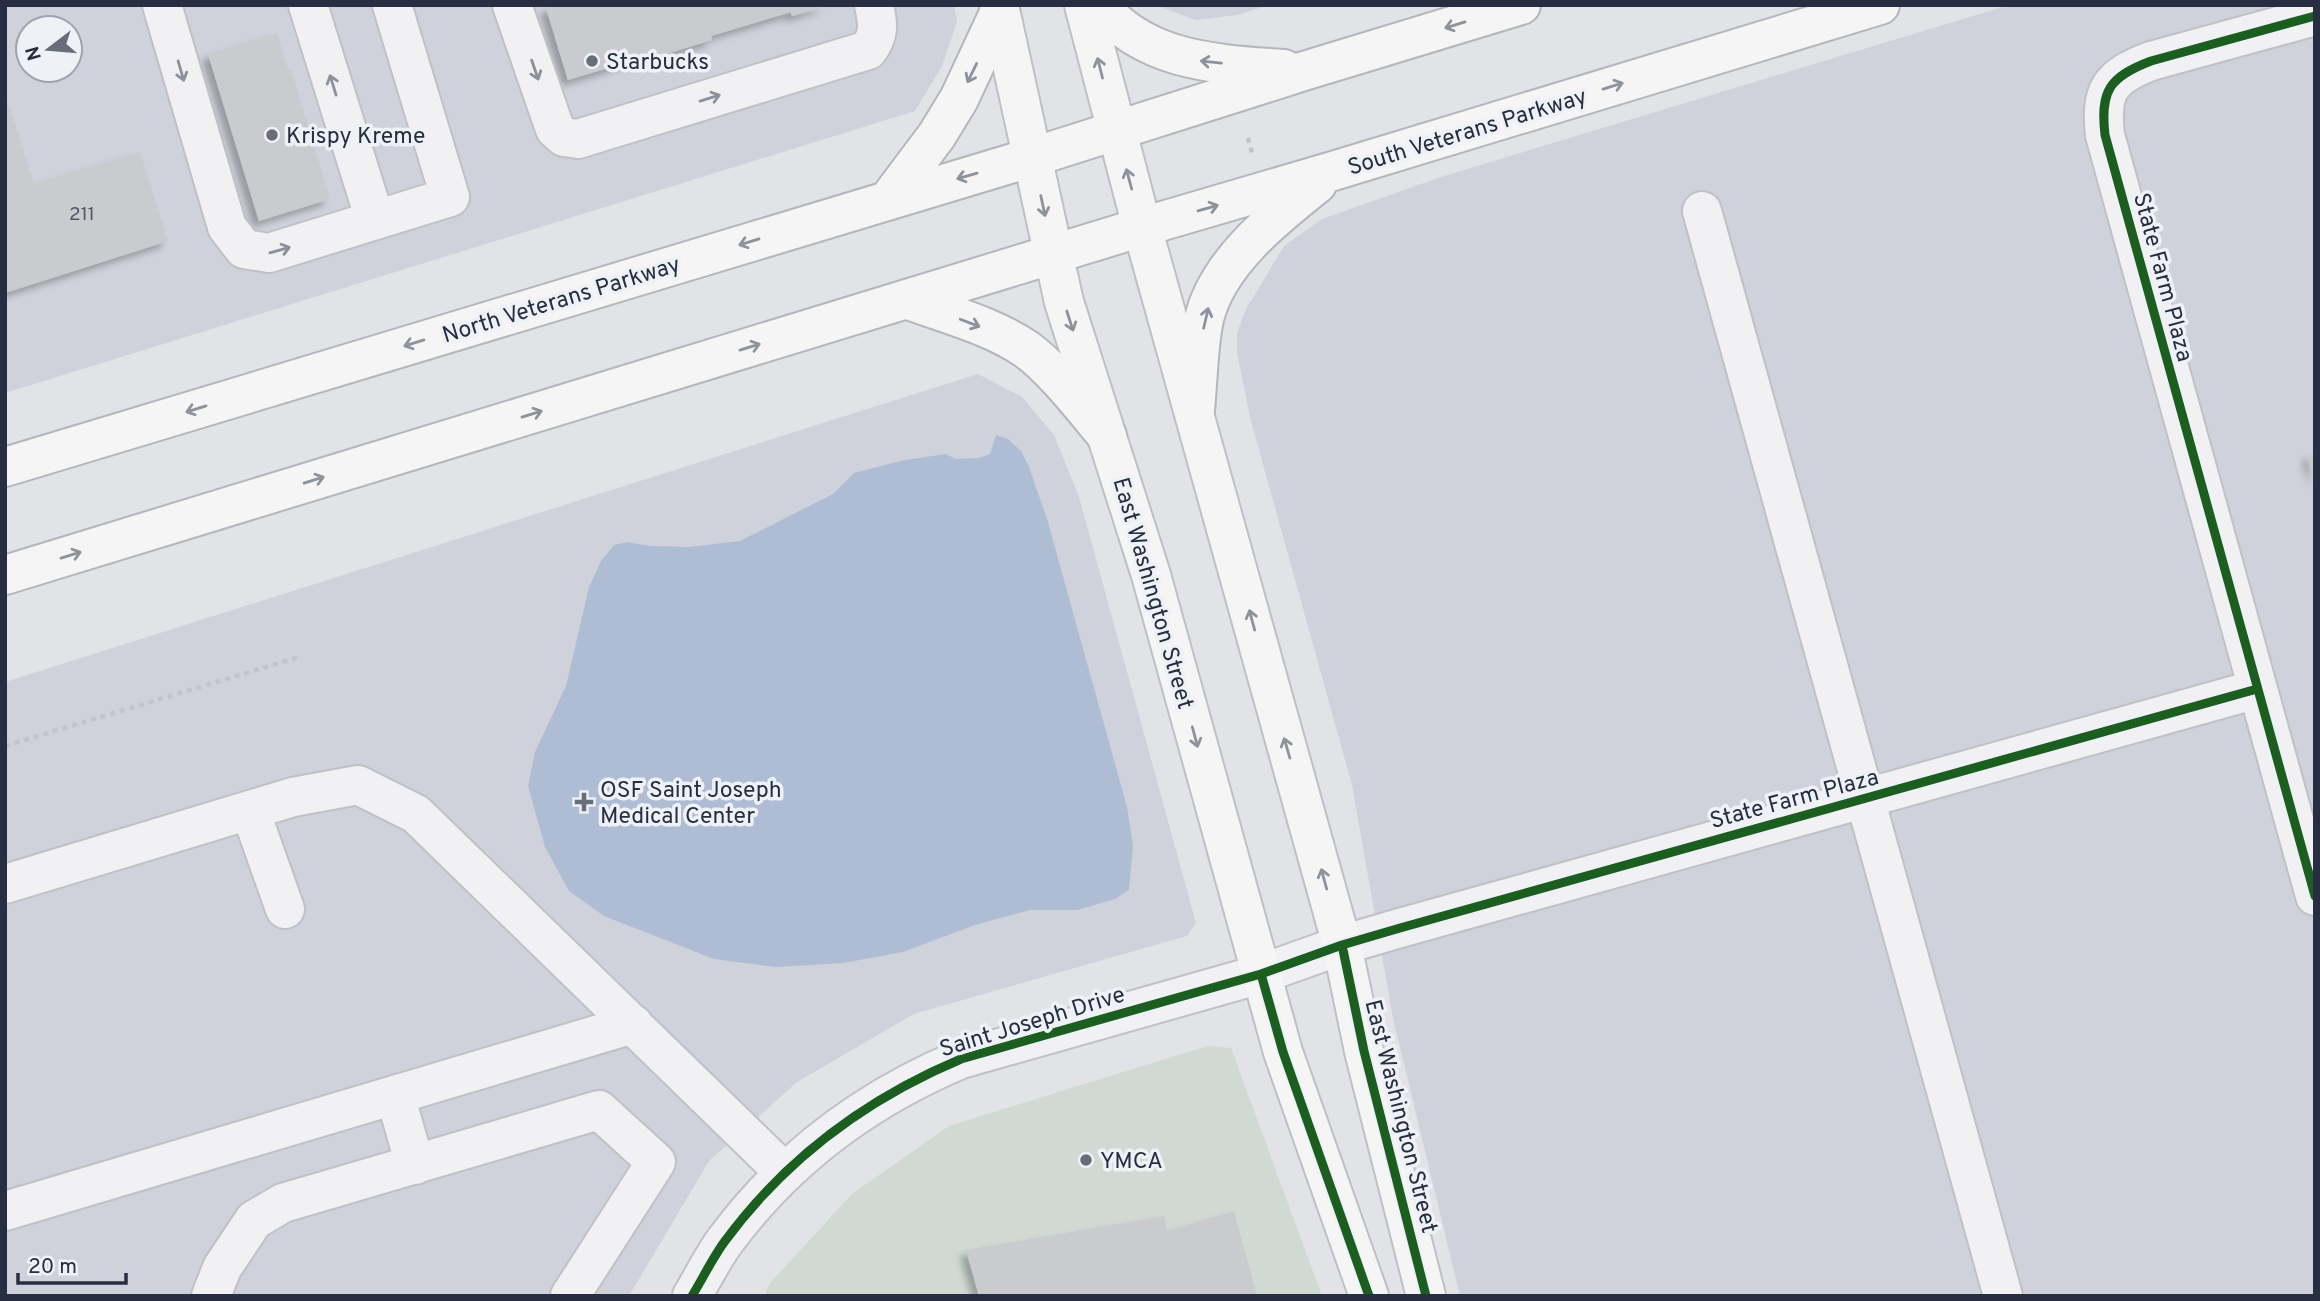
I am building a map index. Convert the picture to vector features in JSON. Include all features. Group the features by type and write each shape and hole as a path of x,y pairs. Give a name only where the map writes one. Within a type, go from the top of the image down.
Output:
{"main road":[{"name":"East Washington Street","path":"1084,5 1142,227 1342,945 1364,1051 1426,1296"},
{"path":"1099,5 1107,16 1143,43 1165,53 1190,60 1304,71"},
{"path":"1116,130 1521,5"},
{"name":"South Veterans Parkway","path":"1053,255 1880,5"},
{"name":"East Washington Street","path":"999,8 1064,302 1151,575 1283,1052 1369,1296"},
{"path":"889,199 937,135 959,99 999,8"},
{"name":"North Veterans Parkway","path":"5,467 1116,130"},
{"path":"1195,410 1205,318 1212,295 1234,261 1271,220 1333,172"},
{"path":"5,575 1053,255"},
{"path":"906,299 1004,337 1028,351 1064,386 1107,436"}],"street":[{"path":"162,5 227,227 244,249 269,253 450,197 392,5"},
{"path":"308,5 375,220"},
{"path":"512,5 555,129 564,137 578,139 867,50 876,40 879,26 874,5"},
{"name":"State Farm Plaza","path":"2311,20 2129,69 2111,85 2102,108 2105,135 2315,895"},
{"path":"1702,211 2003,1296"},
{"name":"State Farm Plaza","path":"1342,945 2257,689"},
{"path":"5,884 293,797 358,785 416,814 785,1173"},
{"path":"250,810 285,909"},
{"name":"Saint Joseph Drive","path":"692,1296 724,1243 785,1173 819,1142 856,1114 914,1080 949,1064 1261,974 1342,945"},
{"path":"5,1211 634,1024"},
{"path":"395,1095 415,1165"},
{"path":"211,1296 222,1268 254,1220 283,1203 599,1110 656,1162 570,1296"}],"path":[{"path":"1248,138 1255,164"},
{"path":"5,746 299,657"}],"shaded area":[{"path":"5,5 954,5 957,22 942,66 915,111 5,393"},
{"path":"1155,5 1269,5 1237,15 1196,20"},
{"path":"2009,5 2315,5 2315,1296 1460,1296 1393,1018 1352,785 1251,421 1237,353 1237,333 1246,309 1284,246 1322,219 1441,177"},
{"name":"OSF Saint Joseph Medical Center","path":"978,374 1022,397 1054,435 1079,497 1196,923 1187,936 914,1014 797,1082 709,1161 629,1296 5,1296 5,682"},
{"name":"YMCA","path":"1207,1046 1231,1048 1322,1296 764,1296 770,1283 852,1194 949,1126"}],"water":[{"path":"996,435 1008,439 1021,451 1047,519 1127,807 1133,845 1129,890 1115,899 1077,910 1030,910 975,925 903,952 843,963 776,967 714,959 604,916 569,891 545,847 528,786 535,752 566,686 589,587 601,561 614,545 627,542 650,546 689,547 740,541 833,494 854,473 905,460 946,454 956,459 979,458 990,454"}],"building":[{"path":"554,5 826,6 792,16 791,12 711,36 712,40 568,80 546,8"},
{"name":"Krispy Kreme","path":"277,33 288,70 291,69 330,199 259,221 208,54"},
{"path":"5,92 34,184 140,152 168,241 5,293"},
{"path":"2315,453 2315,478 2314,478 2308,455"},
{"path":"1234,1211 1257,1296 979,1296 966,1250 1164,1216 1167,1231"}],"cycle path":[{"path":"2315,16 2137,67 2125,73 2110,88 2104,107 2105,135 2315,896"},
{"path":"692,1296 725,1241 749,1211 802,1157 861,1112 893,1092 961,1059 1261,974 1400,928 2257,689"},
{"path":"1342,945 1364,1051 1426,1296"},
{"path":"1261,974 1283,1052 1369,1296"}],"place":[{"name":"Starbucks","path":"592,61"},
{"name":"Krispy Kreme","path":"272,135"},
{"name":"OSF Saint Joseph Medical Center","path":"584,802"},
{"name":"YMCA","path":"1086,1160"}]}
